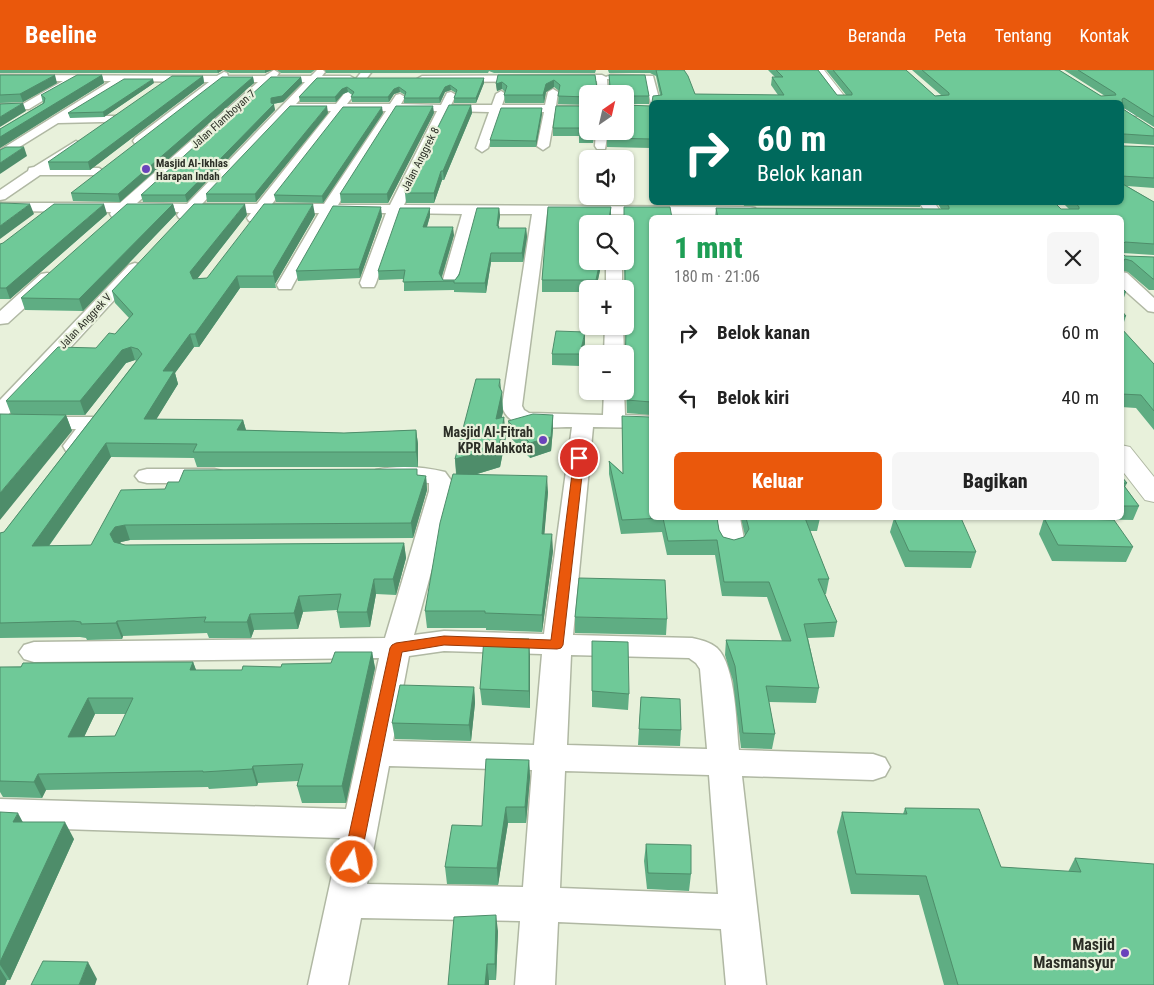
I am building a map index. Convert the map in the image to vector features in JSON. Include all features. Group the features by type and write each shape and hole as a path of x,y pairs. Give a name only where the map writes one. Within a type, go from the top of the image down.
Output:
{"main road":[{"path":"819,70 842,100"},
{"path":"1124,459 1154,494"}],"street":[{"path":"0,156 135,70"},
{"path":"156,89 182,70"},
{"path":"129,149 230,70"},
{"name":"Jalan Flamboyan 7","path":"102,227 277,70"},
{"path":"172,228 318,74"},
{"path":"0,78 268,79 318,74 365,74 379,79"},
{"path":"243,232 365,74"},
{"path":"285,285 328,209 392,108 416,74 462,74 507,78 556,74 649,74 655,100"},
{"name":"Jalan Anggrek 8","path":"368,283 394,210 462,74"},
{"path":"543,146 556,74"},
{"path":"482,148 507,78"},
{"path":"0,107 25,107 74,79"},
{"path":"41,107 27,120 166,119"},
{"path":"236,107 253,107"},
{"path":"270,107 579,109"},
{"path":"97,130 127,109"},
{"path":"1124,112 1154,113"},
{"path":"1124,113 1141,124"},
{"path":"0,196 82,140"},
{"path":"601,140 601,146"},
{"path":"9,172 102,169 84,184"},
{"path":"38,219 68,196"},
{"path":"0,207 540,210 593,215"},
{"path":"450,283 470,210"},
{"path":"540,210 512,406 514,413 525,419 649,422"},
{"path":"659,215 751,214 768,212"},
{"path":"634,216 649,215"},
{"name":"Jalan Anggrek V","path":"0,412 146,256"},
{"path":"2,319 60,266"},
{"path":"1124,279 1154,307"},
{"path":"614,400 614,422"},
{"path":"0,423 98,416 61,462"},
{"path":"535,985 542,904 557,645 583,421"},
{"path":"328,985 396,648 414,548 441,491 441,482 437,477 407,474 358,475"},
{"path":"147,476 243,476"},
{"path":"728,520 732,544"},
{"path":"34,652 396,648 444,640 692,648 703,652 710,658 715,669 746,985"},
{"path":"375,753 873,767"},
{"path":"0,813 359,824"},
{"path":"344,901 542,904 738,912"}],"building":[{"path":"656,70 684,70 695,94 784,95 772,77 783,77 776,70 818,70 837,95 852,95 833,70 906,70 935,96 949,95 949,93 922,70 1059,70 1101,96 1116,95 1078,70 1154,70 1154,117 1124,98 1122,100 652,100 653,96 662,95"},
{"path":"0,75 55,75 20,94 0,95"},
{"path":"77,75 102,75 0,137 0,129 44,103 45,98 41,95"},
{"path":"498,75 595,75 597,85 579,85 579,97 558,96 560,85 554,80 546,84 543,95 504,95 507,86 502,82 496,84"},
{"path":"609,75 645,75 649,96 634,96 634,85 610,85"},
{"path":"172,76 203,76 88,162 48,162"},
{"path":"222,77 253,77 118,194 71,193"},
{"path":"271,77 301,77 282,96 271,98 271,103 274,104 185,195 141,195"},
{"path":"317,78 484,78 476,98 454,98 457,90 450,85 445,87 439,98 404,98 406,92 399,87 394,89 388,97 351,97 354,92 347,87 342,89 335,97 299,97"},
{"path":"124,79 153,79 103,112 68,113"},
{"path":"23,103 0,117 0,104"},
{"path":"449,105 471,105 443,171 441,171 434,193 405,193"},
{"path":"634,105 649,106 649,139 634,139"},
{"path":"290,106 327,106 255,194 206,194"},
{"path":"396,106 433,106 387,194 340,194"},
{"path":"556,106 579,106 579,128 553,128"},
{"path":"343,107 382,107 322,196 274,195"},
{"path":"501,108 542,108 536,141 490,140"},
{"path":"1124,110 1154,129 1154,136 1124,134"},
{"path":"1124,146 1154,147 1154,178 1124,176"},
{"path":"6,147 24,147 0,163 0,150"},
{"path":"1124,185 1154,202 1154,244 1124,243 1124,215 717,215 716,208 949,209 948,205 1057,205 1061,209 1079,209 1077,205 1124,205"},
{"path":"0,203 30,204 0,226"},
{"path":"54,204 104,204 6,288 0,288 0,244"},
{"path":"127,204 173,204 79,299 21,298"},
{"path":"194,204 245,204 190,272 193,279 207,278 264,204 313,204 273,272 274,276 237,276 195,334 190,334 163,371 174,371 144,419 243,420 237,430 344,433 416,430 416,452 193,452 197,444 106,443 32,546 91,545 121,490 165,489 168,482 179,482 184,470 417,469 417,475 426,476 411,523 125,525 115,527 110,534 114,542 125,545 404,543 393,579 374,579 367,612 337,612 341,594 299,596 294,613 250,614 247,622 204,622 206,617 117,621 116,623 81,624 81,622 74,621 0,623 0,533 4,532 142,354 138,349 131,347 122,350 80,401 6,401 58,347 96,348 109,333 115,334 133,314 112,291"},
{"path":"333,206 381,207 359,269 296,271"},
{"path":"548,207 611,207 610,215 579,215 579,270 598,270 596,280 542,280"},
{"path":"624,207 670,207 671,215 649,215 649,402 627,400 634,400 634,345 626,345 626,335 634,335 634,280 625,280 625,270 634,270 634,215 624,215"},
{"path":"400,208 430,208 423,227 453,227 439,273 443,280 455,280 459,275 477,208 499,208 498,228 526,228 522,253 491,253 485,283 454,283 454,281 403,282 405,270 378,271"},
{"path":"1124,255 1154,257 1154,279 1132,261 1125,259"},
{"path":"556,331 579,332 579,335 584,335 582,345 579,345 579,354 552,354"},
{"path":"1124,331 1154,364 1154,411 1141,395 1124,394"},
{"path":"476,379 500,379 499,386 502,392 496,419 504,417 499,447 455,459"},
{"path":"0,414 66,415 0,493"},
{"path":"533,414 553,415 551,437 530,443 508,421"},
{"path":"622,416 649,417 649,519 622,520 609,461 623,474"},
{"path":"453,474 547,476 542,534 552,534 542,615 485,613 485,611 425,611 440,523"},
{"path":"1124,486 1139,506 1124,506"},
{"path":"663,520 717,520 719,530 723,537 734,540 744,537 749,529 747,520 806,520 829,579 818,579 837,622 804,624 819,688 766,686 775,734 743,733 735,666 726,640 791,641 769,582 724,582 717,540 668,541"},
{"path":"895,520 962,520 976,552 909,551"},
{"path":"1045,520 1114,520 1133,547 1058,545"},
{"path":"579,578 665,580 667,619 575,617"},
{"path":"484,638 529,639 529,691 480,689"},
{"path":"592,641 628,642 629,694 592,691"},
{"path":"335,652 372,652 342,786 297,786 303,764 253,766 252,769 203,772 38,774 34,782 0,781 0,667 21,667 23,663 193,662 190,670 242,670 243,666 281,667 282,664 331,663","holes":["88,698 133,698 115,736 68,737"]},
{"path":"400,685 474,687 469,725 392,723"},
{"path":"641,697 680,699 681,730 639,729"},
{"path":"486,759 529,760 525,807 506,807 497,868 445,867 452,825 482,826"},
{"path":"905,808 979,809 1001,867 1081,872 1075,858 1154,864 1154,985 958,985 926,876 856,874 842,812 907,814"},
{"path":"0,812 18,813 13,822 65,822 0,962"},
{"path":"646,844 691,845 691,874 648,873"},
{"path":"496,915 495,964 487,964 485,985 448,985 454,917"},
{"path":"43,961 88,962 79,985 31,985"}],"place":[{"name":"Masjid Al-Ikhlas Harapan Indah","path":"146,169"},
{"name":"Masjid Al-Fitrah KPR Mahkota","path":"543,440"},
{"name":"Masjid Masmansyur","path":"1125,953"}],"route":[{"path":"352,862 396,648 444,640 557,645 579,458"}]}
